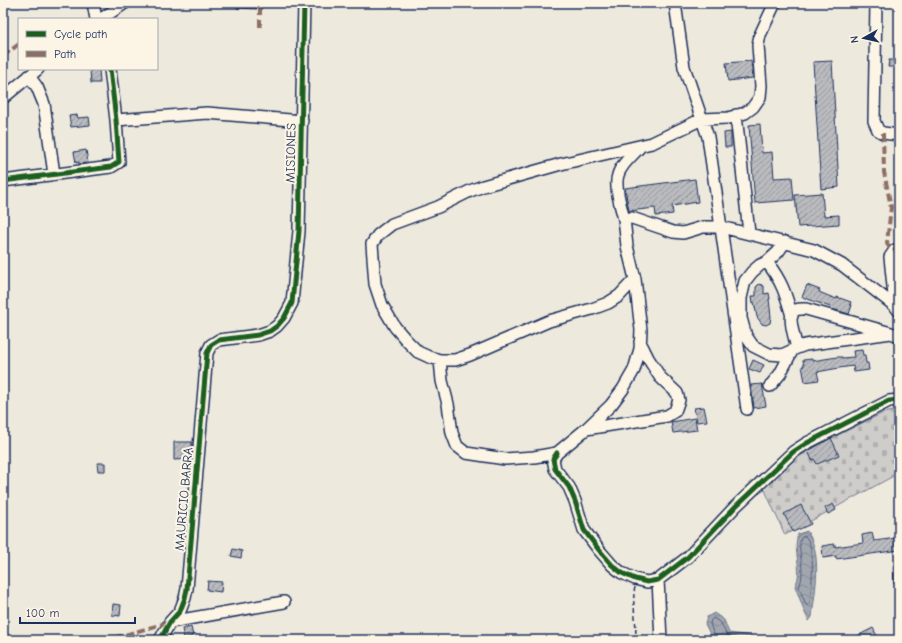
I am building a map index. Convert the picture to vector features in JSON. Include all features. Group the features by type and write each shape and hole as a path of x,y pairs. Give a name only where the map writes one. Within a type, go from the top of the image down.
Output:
{"street":[{"path":"93,3 96,18"},
{"path":"102,18 125,3"},
{"name":"MISIONES","path":"207,353 211,345 219,340 258,335 270,331 284,318 292,303 299,232 304,3"},
{"path":"675,3 684,67 708,137 748,409"},
{"path":"635,280 619,296 608,304 592,310 549,321 470,356 455,360 440,360 418,352 407,341 382,305 375,284 372,244 378,235 392,224 438,207 483,186 561,164 640,147 652,143 702,119 728,118 745,113 754,107 760,97 761,86 758,45 760,35 775,3"},
{"path":"876,3 874,121 878,130 899,135"},
{"path":"3,181 111,167 119,162 110,70"},
{"path":"3,98 33,72 44,104 54,174"},
{"path":"116,120 207,113 302,121"},
{"path":"736,115 749,233"},
{"path":"640,147 618,174 617,186 624,219 627,246 635,280 641,330 640,349 634,370 623,389 610,405 586,429 557,453 553,459 555,469 569,487 576,501 584,530 612,565 622,573 637,580 646,582 658,580 688,557 736,506 793,452 807,443 889,401 899,400"},
{"path":"624,219 632,218 683,234 703,227 721,227 814,250 842,265 897,308"},
{"path":"785,242 778,252 767,262 760,265 752,272 745,281 741,298 741,318 746,336 753,346 769,354 782,355 805,345 895,334"},
{"path":"897,250 890,257 897,308"},
{"path":"767,262 778,276 785,291 792,316 794,349 780,374 770,386"},
{"path":"792,316 793,312 798,309 806,309 895,334"},
{"path":"586,429 667,416 674,411 679,400 677,393 660,377 640,342"},
{"name":"MAURICIO BARRA","path":"160,640 170,622 180,611 187,589 207,353"},
{"path":"440,360 442,381 448,404 452,432 457,446 466,454 505,459 534,457 557,453"},
{"path":"658,580 661,640"},
{"path":"170,622 284,602"}],"path":[{"path":"635,640 636,632 633,597 637,580"}],"green space":[{"path":"899,410 899,473 785,535 764,488 782,469 813,447 883,413"}],"water":[{"path":"807,531 812,540 815,551 817,573 812,617 809,621 795,586 798,574 796,547 798,534"},
{"path":"714,613 724,620 729,633 751,636 752,640 713,640 705,624 707,617"}],"building":[{"path":"237,3 257,3 257,9 237,8"},
{"path":"889,60 899,60 898,67 888,67"},
{"path":"751,61 753,78 728,81 726,63"},
{"path":"832,61 839,187 821,189 813,62"},
{"path":"90,70 99,70 100,83 91,83"},
{"path":"77,115 78,118 89,117 90,125 71,127 69,116"},
{"path":"760,124 762,153 772,152 774,178 792,177 794,200 755,203 749,125"},
{"path":"731,132 731,147 725,147 724,133"},
{"path":"86,150 88,163 76,163 74,152"},
{"path":"695,179 698,202 672,206 673,214 656,216 655,208 629,211 625,188"},
{"path":"822,193 824,216 839,215 839,224 798,227 795,195"},
{"path":"759,284 764,286 764,294 769,293 771,317 770,323 766,325 762,324 757,317 754,302 753,303 752,296 756,296 756,287"},
{"path":"807,285 820,290 819,292 831,297 837,299 837,297 851,302 850,305 852,305 849,314 802,297"},
{"path":"862,350 863,355 865,355 866,363 868,363 869,370 854,372 853,366 817,372 819,380 805,382 802,366 804,366 803,360 812,359 812,361 837,357 854,357 853,351"},
{"path":"753,360 764,365 760,373 749,369"},
{"path":"762,384 766,406 754,408 751,385"},
{"path":"704,407 707,421 697,422 694,408"},
{"path":"695,418 697,430 673,433 671,422"},
{"path":"831,438 839,455 817,464 814,459 812,460 808,451"},
{"path":"174,442 192,442 191,459 174,460"},
{"path":"97,463 105,463 105,471 98,471"},
{"path":"833,504 836,510 828,514 825,508"},
{"path":"801,505 811,524 793,532 784,514"},
{"path":"872,533 874,541 897,538 897,542 899,542 899,550 836,559 836,556 823,558 822,546 835,544 835,547 863,543 862,535"},
{"path":"233,549 242,551 241,558 231,556"},
{"path":"899,565 899,584 894,584 893,566"},
{"path":"208,581 222,582 221,592 207,590"},
{"path":"113,604 121,605 120,616 112,615"},
{"path":"191,627 193,636 184,638 182,629"},
{"path":"873,628 879,640 850,640 865,632"}],"marked path":[{"path":"260,3 260,27"},
{"path":"3,56 18,45"},
{"path":"883,133 884,172 891,207 887,243 889,247 895,250"},
{"path":"78,640 117,637 170,622"}],"cycle path":[{"path":"160,640 170,622 180,611 187,589 207,353 211,345 219,340 258,335 270,331 284,318 292,303 299,231 304,3"},
{"path":"3,181 111,167 119,162 110,70"},
{"path":"557,453 553,459 555,469 569,487 584,530 612,565 622,573 635,579 647,582 658,580 688,557 736,506 793,452 807,443 889,401 899,400"}]}
